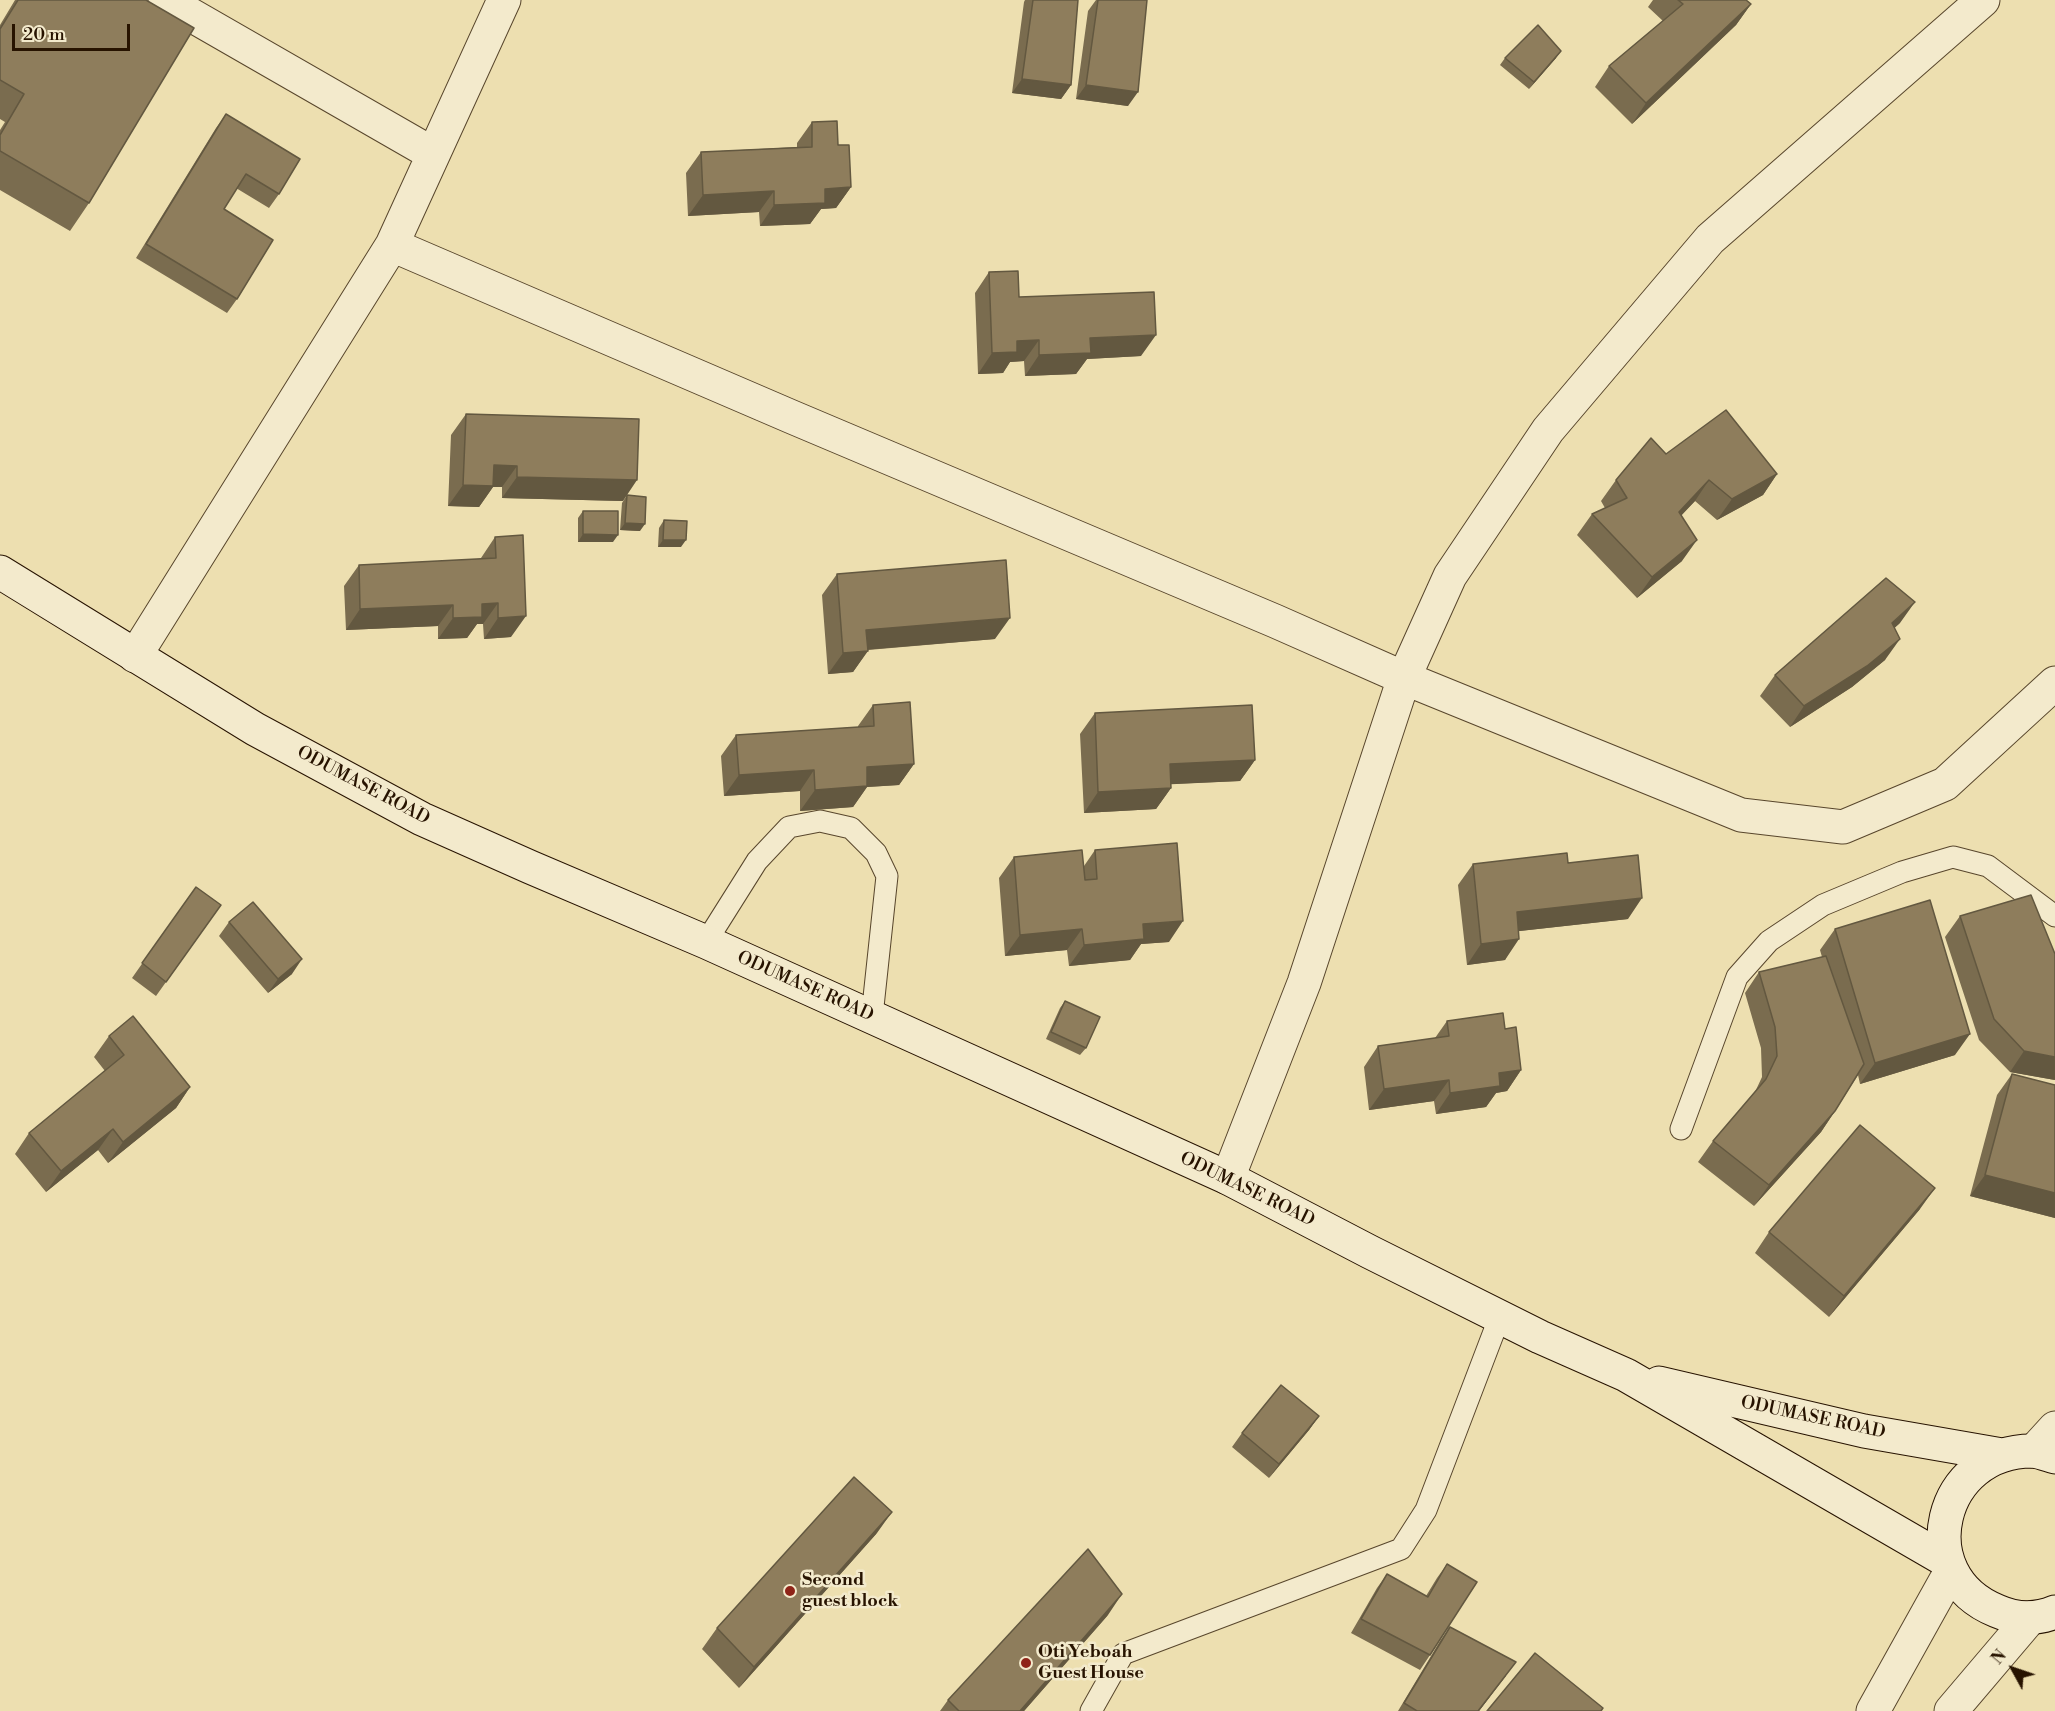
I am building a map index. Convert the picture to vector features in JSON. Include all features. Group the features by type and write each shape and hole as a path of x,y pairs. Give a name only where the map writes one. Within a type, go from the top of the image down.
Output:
{"street":[{"path":"165,0 433,154"},
{"path":"135,656 392,245 504,0"},
{"path":"1228,1178 1304,983 1404,678 1450,576 1548,430 1710,239 1983,0"},
{"path":"392,245 1404,678 1741,815 1842,827 1945,784 2055,683"},
{"name":"ODUMASE ROAD","path":"0,572 255,729 422,819 706,942 1228,1178 1370,1252 1626,1375 1949,1566"},
{"name":"ODUMASE ROAD","path":"1626,1375 1864,1431 2002,1455"},
{"path":"2042,1615 2006,1615 1984,1606 1965,1592 1949,1566 1943,1528 1952,1497 1973,1471 2002,1455 2048,1446"},
{"path":"1873,1711 1949,1566"},
{"path":"1951,1711 2042,1615"}],"lane":[{"path":"706,942 757,861 789,827 820,821 851,828 876,853 887,876 872,1016"},
{"path":"1681,1129 1737,976 1768,941 1822,906 1902,872 1953,857 1988,866 2055,916"},
{"path":"1091,1711 1123,1654 1401,1549 1426,1510 1500,1316"}],"building":[{"path":"18,0 146,0 194,28 89,203 0,151 0,135 24,94 0,80 0,29"},
{"path":"1033,0 1078,0 1071,85 1022,79"},
{"path":"1098,0 1147,0 1138,92 1086,85"},
{"path":"1678,0 1746,0 1751,4 1646,103 1609,66 1683,4"},
{"path":"1538,25 1561,51 1534,82 1505,58"},
{"path":"226,114 300,159 279,194 246,174 224,209 273,240 237,299 146,244"},
{"path":"837,121 838,145 849,145 851,187 825,189 825,203 774,205 774,191 703,195 701,152 812,147 812,122"},
{"path":"1018,271 1019,297 1154,292 1156,335 1090,338 1091,353 1039,355 1039,340 1017,341 1017,352 992,353 989,272"},
{"path":"1726,410 1777,474 1732,499 1709,480 1679,512 1697,540 1652,577 1592,514 1627,498 1616,480 1651,438 1666,454"},
{"path":"466,414 639,419 637,480 517,477 517,466 494,465 493,486 463,485"},
{"path":"627,495 646,497 645,524 625,523"},
{"path":"583,511 618,511 618,535 583,534"},
{"path":"664,520 687,521 686,540 663,540"},
{"path":"523,535 526,616 498,618 498,603 482,604 482,617 453,618 453,605 360,609 359,565 496,558 495,537"},
{"path":"1006,560 1010,618 866,630 868,651 843,653 837,574"},
{"path":"1886,578 1915,602 1892,623 1900,639 1867,666 1804,706 1775,675"},
{"path":"910,702 914,764 867,767 867,786 815,790 814,770 739,775 736,735 874,726 873,705"},
{"path":"1252,705 1255,760 1170,764 1171,788 1098,792 1095,713"},
{"path":"1177,843 1183,921 1143,924 1144,939 1084,945 1082,929 1020,935 1014,857 1082,850 1085,880 1097,879 1095,850"},
{"path":"1567,853 1568,863 1638,855 1642,898 1517,912 1519,939 1481,944 1473,864"},
{"path":"196,887 221,905 166,982 142,963"},
{"path":"2031,895 2055,954 2055,1057 2024,1051 1994,1019 1960,916"},
{"path":"1930,900 1970,1034 1875,1063 1835,929"},
{"path":"253,902 302,959 278,979 229,922"},
{"path":"1826,956 1864,1064 1835,1111 1769,1185 1713,1141 1766,1079 1777,1056 1775,1027 1759,972"},
{"path":"1065,1001 1100,1017 1086,1048 1051,1032"},
{"path":"1503,1013 1505,1029 1516,1027 1521,1070 1499,1073 1500,1086 1450,1093 1449,1080 1384,1089 1378,1046 1449,1036 1447,1021"},
{"path":"133,1016 190,1087 123,1142 113,1129 61,1171 29,1133 124,1055 109,1036"},
{"path":"2012,1074 2055,1085 2055,1193 1985,1175"},
{"path":"1860,1125 1935,1188 1844,1296 1769,1232"},
{"path":"1281,1385 1319,1416 1279,1464 1242,1433"},
{"name":"Second guest block","path":"854,1477 892,1512 754,1667 717,1628"},
{"name":"Oti Yeboah Guest House","path":"1088,1549 1122,1594 1020,1711 959,1711 948,1700"},
{"path":"1447,1564 1477,1582 1430,1655 1361,1619 1387,1574 1428,1597"},
{"path":"1450,1627 1516,1662 1478,1711 1417,1711 1404,1703"},
{"path":"1535,1653 1603,1708 1601,1711 1487,1711"}],"place":[{"name":"Second guest block","path":"790,1591"},
{"name":"Oti Yeboah Guest House","path":"1026,1663"}]}
